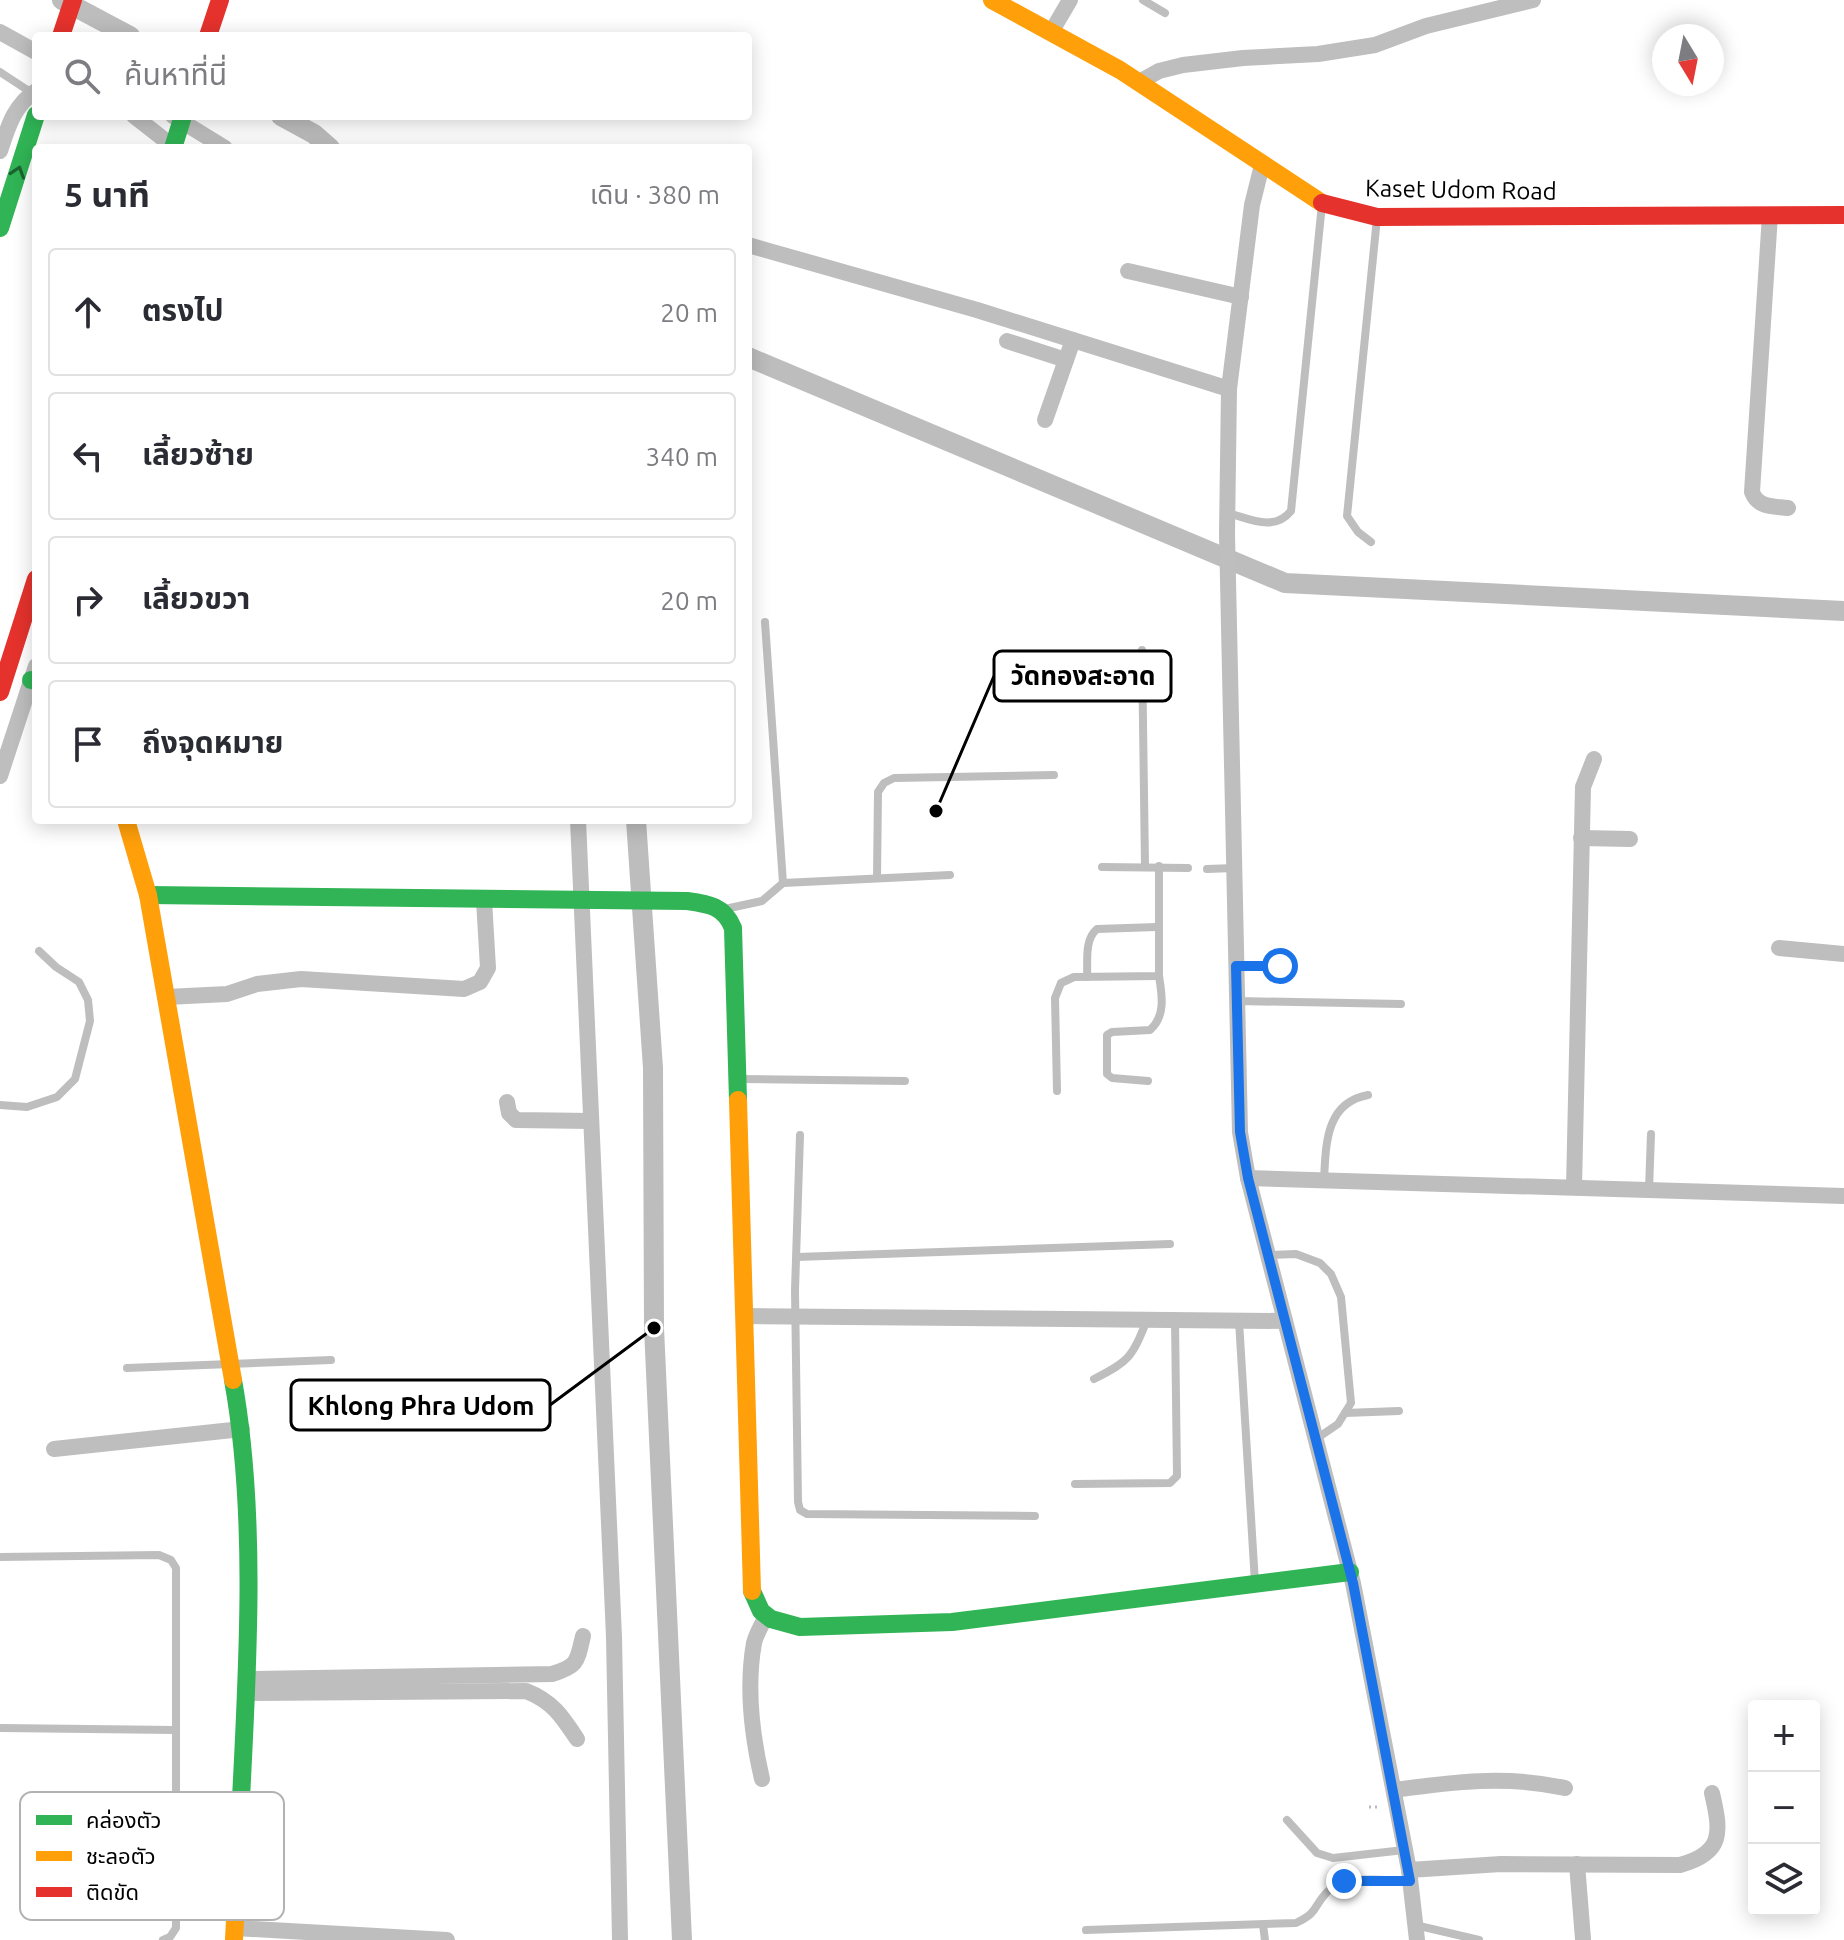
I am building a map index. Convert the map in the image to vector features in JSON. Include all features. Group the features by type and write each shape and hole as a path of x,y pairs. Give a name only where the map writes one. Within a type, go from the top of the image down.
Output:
{"street":[{"path":"62,32 73,0"},
{"path":"209,32 220,0"},
{"name":"Kaset Udom Road","path":"992,0 1053,29 1141,81 1322,203 1377,217 1844,215"},
{"path":"1053,29 1070,0"},
{"path":"1141,81 1159,71 1183,65 1318,54 1375,45 1426,26 1533,0"},
{"path":"0,32 32,50"},
{"path":"0,151 12,116 32,94"},
{"path":"0,228 34,120"},
{"path":"139,120 169,144"},
{"path":"180,120 218,144"},
{"path":"175,144 182,120"},
{"path":"1262,165 1252,205 1229,389 1227,534 1240,1132 1248,1178 1350,1572 1410,1876 1416,1933"},
{"path":"1770,215 1752,492 1754,499 1761,504 1788,508"},
{"path":"752,246 1229,389"},
{"path":"1128,271 1241,297"},
{"path":"1045,420 1073,340"},
{"path":"1007,341 1066,360"},
{"path":"0,692 32,592"},
{"path":"0,776 32,681"},
{"path":"1574,1187 1583,787 1594,759"},
{"path":"127,824 148,895 242,1429 247,1686 242,1792"},
{"path":"578,824 614,1637 620,1940"},
{"path":"1581,838 1630,839"},
{"path":"148,895 687,901 714,904 724,910 733,928 752,1595 767,1615 800,1627 952,1622 1350,1572"},
{"path":"167,997 227,994 257,984 301,979 464,989 480,982 488,968 484,900"},
{"path":"1779,948 1844,954"},
{"path":"507,1102 509,1113 516,1120 591,1121"},
{"path":"1248,1178 1844,1196"},
{"path":"744,1316 1285,1321"},
{"path":"54,1449 242,1429"},
{"path":"762,1779 753,1741 751,1694 754,1641 767,1615"},
{"path":"247,1686 552,1674 571,1668 578,1659 583,1636"},
{"path":"247,1686 526,1691 556,1708 577,1739"},
{"path":"1394,1790 1460,1781 1514,1779 1565,1788"},
{"path":"1410,1876 1501,1864 1680,1865 1700,1860 1712,1849 1718,1822 1712,1793"},
{"path":"1577,1864 1583,1939"},
{"path":"235,1934 447,1940"}],"lane":[{"path":"1143,0 1165,13"},
{"path":"0,72 32,91"},
{"path":"1228,513 1270,524 1284,520 1291,511 1322,203"},
{"path":"1371,542 1358,532 1347,516 1377,217"},
{"path":"765,622 783,883"},
{"path":"1142,650 1145,866"},
{"path":"877,878 878,792 884,783 894,778 1054,775"},
{"path":"1148,1081 1112,1078 1107,1074 1105,1042 1112,1032 1150,1030 1158,1023 1162,1008 1157,927 1159,866"},
{"path":"1102,867 1188,868"},
{"path":"1207,869 1234,868"},
{"path":"724,910 762,901 783,883 950,875"},
{"path":"1087,977 1089,941 1097,929 1157,927"},
{"path":"0,1105 27,1107 57,1097 75,1079 90,1021 88,1000 79,982 39,951"},
{"path":"1057,1091 1055,998 1061,983 1074,977 1159,976"},
{"path":"1237,1001 1401,1004"},
{"path":"737,1079 905,1081"},
{"path":"1324,1180 1326,1145 1334,1117 1352,1098 1368,1095"},
{"path":"1649,1190 1651,1134"},
{"path":"800,1135 796,1316 800,1510 807,1514 1035,1516"},
{"path":"797,1257 1170,1244"},
{"path":"1268,1255 1296,1254 1320,1263 1331,1274 1341,1297 1351,1403 1338,1424 1316,1439"},
{"path":"1094,1379 1120,1366 1133,1354 1148,1320"},
{"path":"1075,1484 1170,1483 1177,1476 1175,1320"},
{"path":"1239,1320 1255,1584"},
{"path":"127,1368 331,1360"},
{"path":"1345,1413 1399,1411"},
{"path":"0,1557 159,1555 171,1560 176,1568 176,1792"},
{"path":"0,1728 176,1730"},
{"path":"1287,1820 1317,1853 1333,1858 1405,1850"},
{"path":"1086,1930 1296,1923 1312,1915 1328,1891 1344,1881 1410,1876"},
{"path":"163,1940 170,1937 176,1928 176,1920"},
{"path":"1263,1925 1265,1940"},
{"path":"1416,1933 1479,1940"}],"path":[{"path":"1236,966 1280,966"}],"waterway":[{"path":"62,0 122,32"},
{"path":"288,120 325,144"},
{"path":"752,359 1285,583 1844,611"},
{"path":"636,824 653,1068 654,1328 682,1940"}],"traffic: fast":[{"path":"0,228 34,120"},
{"path":"174,144 182,120"},
{"path":"148,895 687,901 709,905 725,915 733,928 738,1100"},
{"path":"233,1380 241,1433 248,1542 241,1792"},
{"path":"752,1591 761,1611 771,1619 800,1627 952,1622 1350,1572"}],"traffic: slow":[{"path":"992,0 1120,70 1322,203"},
{"path":"127,824 148,895 233,1380"},
{"path":"738,1100 752,1591"},
{"path":"234,1940 235,1920"}],"traffic: jam":[{"path":"62,32 73,0"},
{"path":"209,32 220,0"},
{"path":"1322,203 1377,217 1844,215"},
{"path":"0,692 32,592"}],"place":[{"name":"วัดทองสะอาด","path":"936,811"},
{"name":"Khlong Phra Udom","path":"654,1328"}],"route":[{"path":"1280,966 1236,966 1240,1132 1248,1178 1353,1583 1410,1881 1344,1881"}]}
